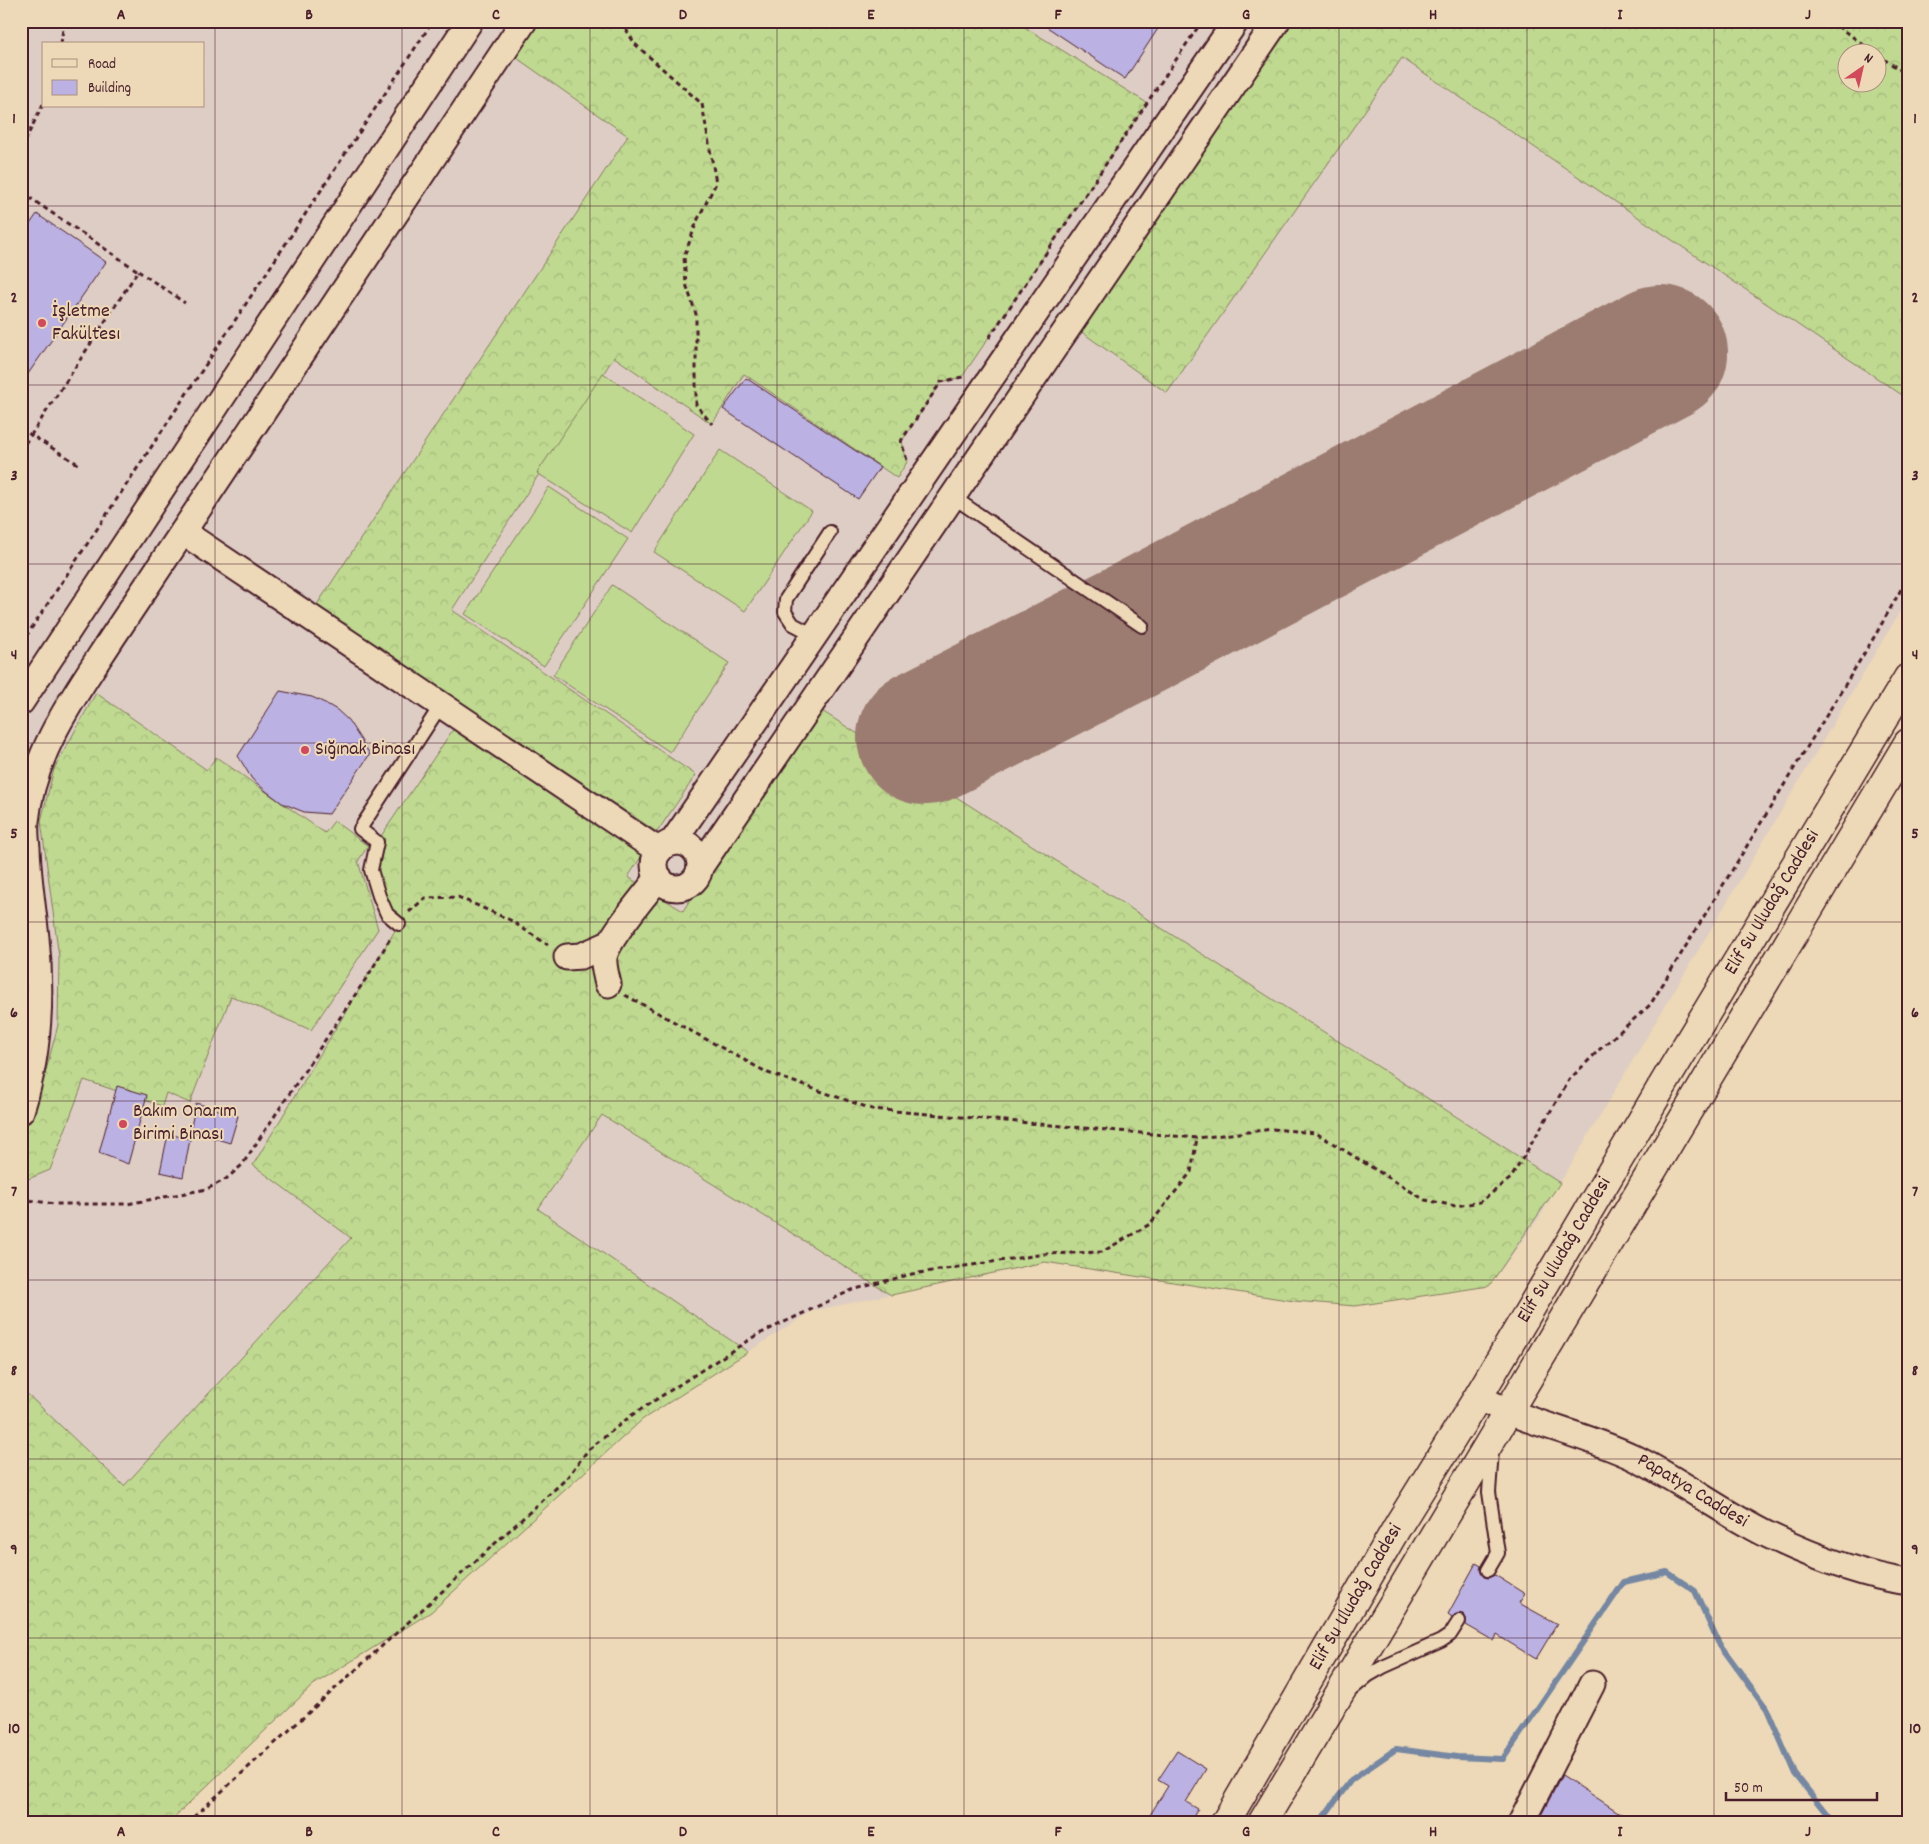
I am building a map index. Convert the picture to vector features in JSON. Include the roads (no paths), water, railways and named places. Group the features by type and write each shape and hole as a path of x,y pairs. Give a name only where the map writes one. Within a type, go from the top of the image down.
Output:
{"main road":[{"name":"Elif Su Uludağ Caddesi","path":"1224,1823 1389,1541 1478,1397 1667,1078 1908,678"},
{"name":"Elif Su Uludağ Caddesi","path":"1262,1823 1908,743"}],"street":[{"path":"21,702 470,21"},
{"path":"21,1111 30,1081 38,1019 29,941 26,822 39,762 75,696 524,21"},
{"path":"1236,21 814,635 665,847 654,866 659,878 667,885 675,888 683,887 695,880 700,867 1277,21"},
{"path":"254,349 290,372"},
{"path":"923,476 953,497"},
{"path":"183,532 441,705 665,847"},
{"path":"814,635 844,656"},
{"path":"665,847 679,842 692,848 697,853 700,867"},
{"path":"608,984 604,969 604,958 609,944 659,878"},
{"path":"566,957 581,956 609,944"},
{"name":"Papatya Caddesi","path":"1478,1397 1509,1412 1594,1440 1654,1467 1768,1535 1834,1562 1890,1579 1908,1582"},
{"path":"1521,1823 1592,1684"}],"lane":[{"path":"953,497 1142,626"},
{"path":"814,635 794,624 785,612 786,599 830,532"},
{"path":"399,924 387,914 370,870 377,842 360,829 441,705"},
{"path":"1488,1570 1498,1553 1489,1492 1493,1439"},
{"path":"1331,1707 1369,1675 1446,1638 1459,1621"}],"waterway":[{"path":"1319,1823 1351,1780 1396,1749 1457,1757 1503,1759 1624,1582 1667,1572 1695,1591 1718,1642 1767,1709 1795,1774 1834,1823"}],"place":[{"name":"İşletme Fakültesı","path":"42,323"},
{"name":"Sığınak Binası","path":"305,750"},
{"name":"Bakım Onarım Birimi Binası","path":"123,1124"}]}
